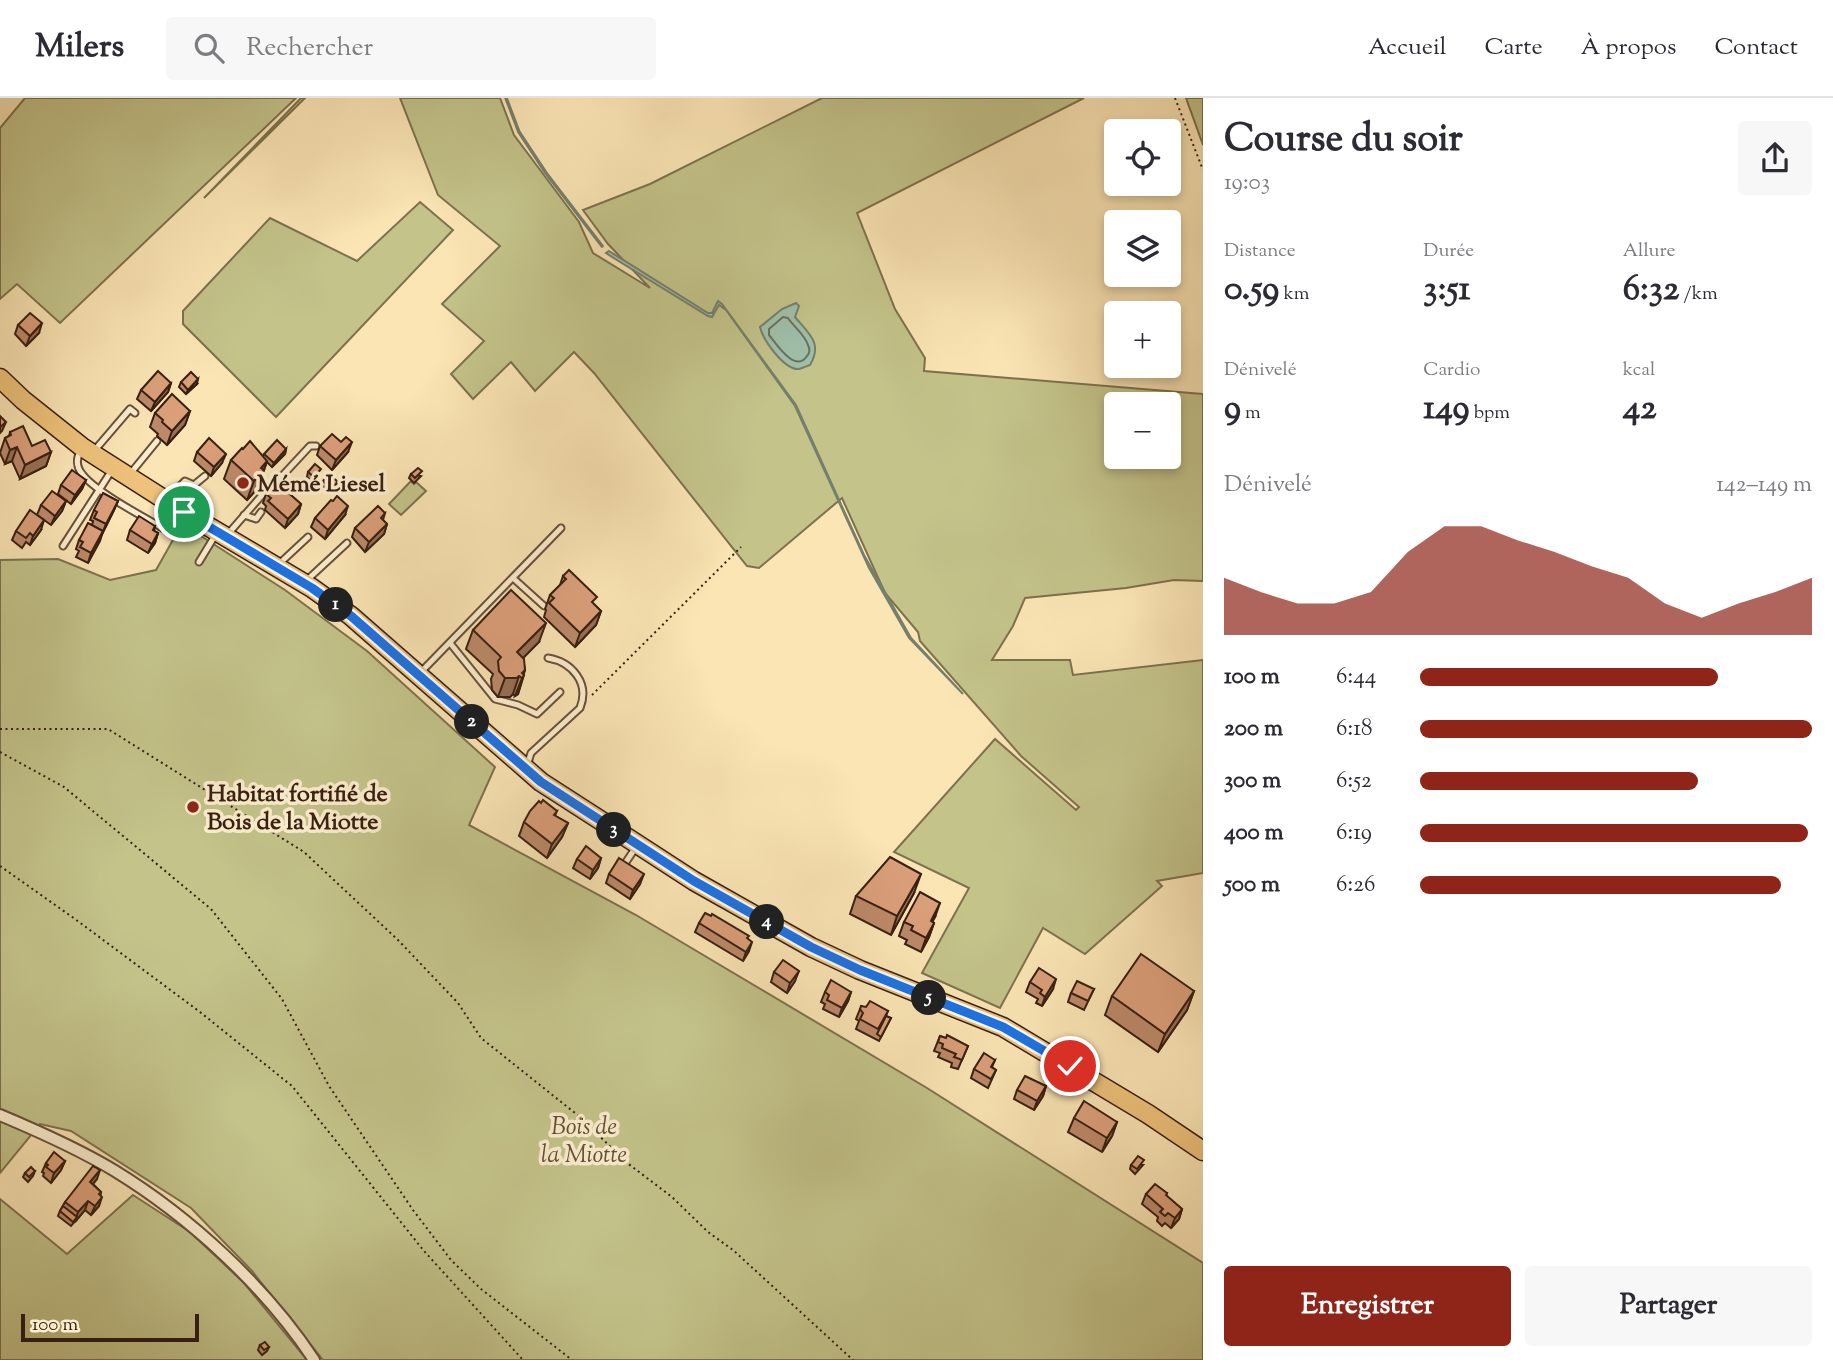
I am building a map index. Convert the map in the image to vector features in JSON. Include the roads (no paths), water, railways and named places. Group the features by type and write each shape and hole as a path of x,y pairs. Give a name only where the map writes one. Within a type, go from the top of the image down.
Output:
{"main road":[{"path":"0,378 23,401 87,450 184,512 277,566 351,616 541,782 694,881 811,947 860,970 1003,1027 1148,1114 1203,1151"}],"street":[{"path":"0,1115 115,1170 189,1224 247,1277 314,1360"}],"lane":[{"path":"135,413 130,409 77,457 78,468 83,476 99,488 167,531 175,528 184,512"},
{"path":"62,545 99,488 157,441"},
{"path":"199,562 222,534 244,515 277,478 310,446 316,446"},
{"path":"166,501 185,481 194,485 205,476"},
{"path":"244,515 256,519 261,512"},
{"path":"418,675 561,528"},
{"path":"277,566 308,537"},
{"path":"304,583 346,542"},
{"path":"513,578 544,606"},
{"path":"450,643 495,699 537,714 560,692"},
{"path":"526,769 531,754 580,708 583,701 579,677 559,660 548,658"},
{"path":"622,869 637,844"}],"water":[{"path":"609,251 708,313 712,313 718,301 722,304 796,405 864,555 911,638 963,694 909,638 869,568 795,406 726,310 719,305 712,317 708,316 606,253"},
{"path":"796,303 799,306 795,317 815,345 810,365 799,369 781,360 765,339 760,327 782,309"}],"waterway":[{"path":"506,98 519,132 546,173 602,246"}],"place":[{"name":"Mémé Liesel","path":"243,483"},
{"name":"Habitat fortifié de Bois de la Miotte","path":"193,807"}],"park label":[{"name":"Bois de la Miotte","path":"584,1140"}]}
